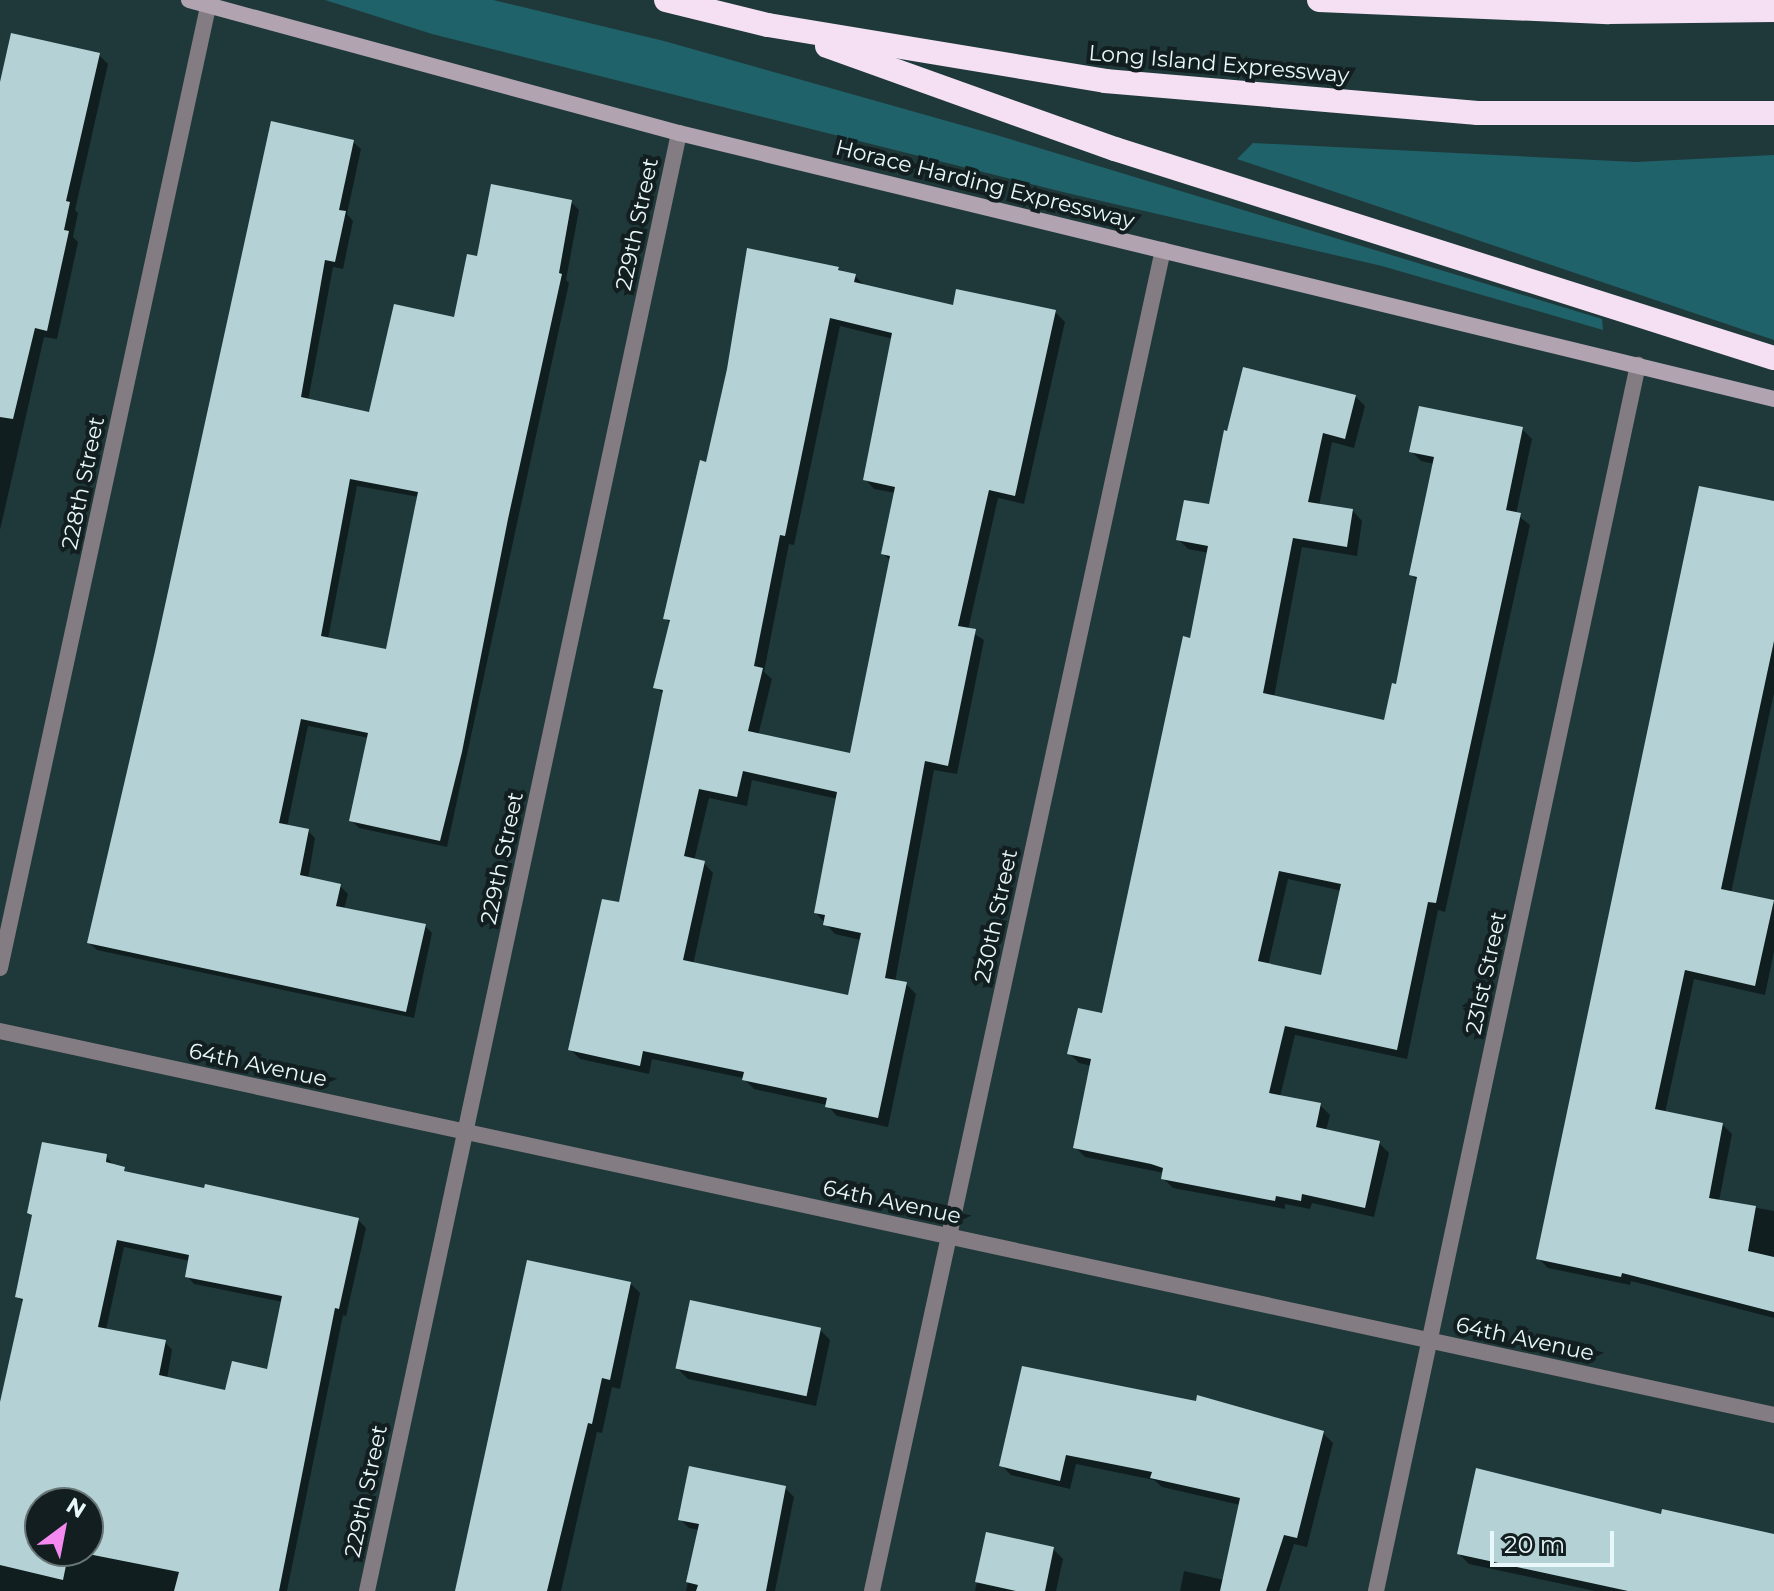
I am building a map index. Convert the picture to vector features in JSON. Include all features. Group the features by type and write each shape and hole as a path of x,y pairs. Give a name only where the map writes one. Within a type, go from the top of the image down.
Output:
{"highway":[{"name":"Long Island Expressway","path":"666,0 768,25 1120,83 1478,113 1774,113"},
{"path":"1319,0 1609,12 1774,10"},
{"path":"768,25 1115,149 1774,358"}],"main road":[{"name":"Horace Harding Expressway","path":"189,0 679,133 1774,399"}],"street":[{"name":"228th Street","path":"0,968 208,7"},
{"name":"229th Street","path":"367,1591 679,133"},
{"name":"230th Street","path":"872,1591 1163,250"},
{"name":"231st Street","path":"1376,1591 1638,365"},
{"name":"64th Avenue","path":"0,1031 1774,1415"}],"shaded area":[{"path":"325,0 493,0 664,41 993,134 1602,319 1603,330 1382,266 1067,193 432,34"},
{"path":"1253,143 1636,162 1774,155 1774,340 1237,159"}],"building":[{"path":"11,33 100,53 66,201 70,202 64,230 69,231 47,331 35,328 13,419 0,417 0,82"},
{"path":"271,121 354,140 339,210 346,211 335,262 325,260 301,397 369,412 394,304 454,317 467,254 477,256 491,184 572,200 559,273 562,274 508,519 462,752 440,841 349,821 368,733 301,719 279,823 309,829 300,875 341,884 336,906 426,924 406,1012 87,943 155,651","holes":["350,479 418,492 386,649 321,636"]},
{"path":"747,248 839,267 838,270 856,274 854,282 953,305 956,289 1056,310 1015,496 989,490 958,626 976,629 948,766 925,761 885,978 907,982 878,1118 825,1107 827,1098 742,1080 744,1072 643,1051 640,1066 568,1050 602,899 619,902 663,690 653,688 670,620 663,619 700,460 706,462 727,369","holes":["830,318 892,333 863,480 895,487 881,554 890,556 850,753 748,731 763,668 754,666 780,535 785,536","743,771 837,792 814,913 825,915 823,925 861,933 848,995 683,960 705,861 684,856 699,789 737,797"]},
{"path":"1243,367 1356,395 1345,439 1323,433 1308,502 1353,509 1347,547 1293,538 1263,693 1384,720 1392,683 1396,684 1417,577 1409,575 1434,457 1409,452 1419,406 1523,427 1506,510 1521,513 1436,903 1428,902 1397,1050 1285,1026 1269,1093 1321,1103 1316,1127 1380,1141 1365,1208 1302,1194 1301,1201 1276,1196 1275,1201 1161,1179 1163,1168 1073,1148 1091,1059 1067,1054 1078,1008 1102,1013 1183,636 1190,638 1208,546 1176,540 1184,500 1209,504 1224,430 1227,431","holes":["1279,871 1341,884 1321,975 1258,961"]},
{"path":"1699,486 1774,501 1774,641 1721,889 1774,900 1755,986 1685,970 1655,1109 1723,1123 1709,1198 1756,1206 1748,1251 1774,1257 1774,1312 1622,1273 1621,1277 1536,1259"},
{"path":"42,1142 107,1154 106,1162 125,1167 124,1171 204,1188 205,1184 359,1218 339,1309 335,1308 279,1591 174,1591 179,1572 104,1557 104,1487 24,1487 24,1567 66,1567 63,1580 0,1565 0,1402 23,1299 15,1297 32,1215 27,1213","holes":["117,1240 189,1255 185,1277 282,1296 267,1369 232,1361 225,1390 159,1375 166,1340 98,1327"]},
{"path":"527,1260 631,1282 610,1380 602,1378 592,1424 588,1423 547,1591 455,1591"},
{"path":"690,1300 821,1328 807,1396 675,1368"},
{"path":"1022,1366 1196,1401 1197,1395 1324,1431 1297,1538 1284,1535 1266,1591 1220,1591 1240,1498 1150,1478 1152,1472 1066,1455 1060,1481 999,1466"},
{"path":"689,1466 786,1486 766,1591 696,1591 698,1585 686,1582 699,1524 678,1520"},
{"path":"1476,1468 1661,1514 1662,1509 1774,1534 1774,1591 1628,1591 1457,1554"},
{"path":"986,1532 1054,1547 1045,1591 1016,1591 975,1582"}]}
